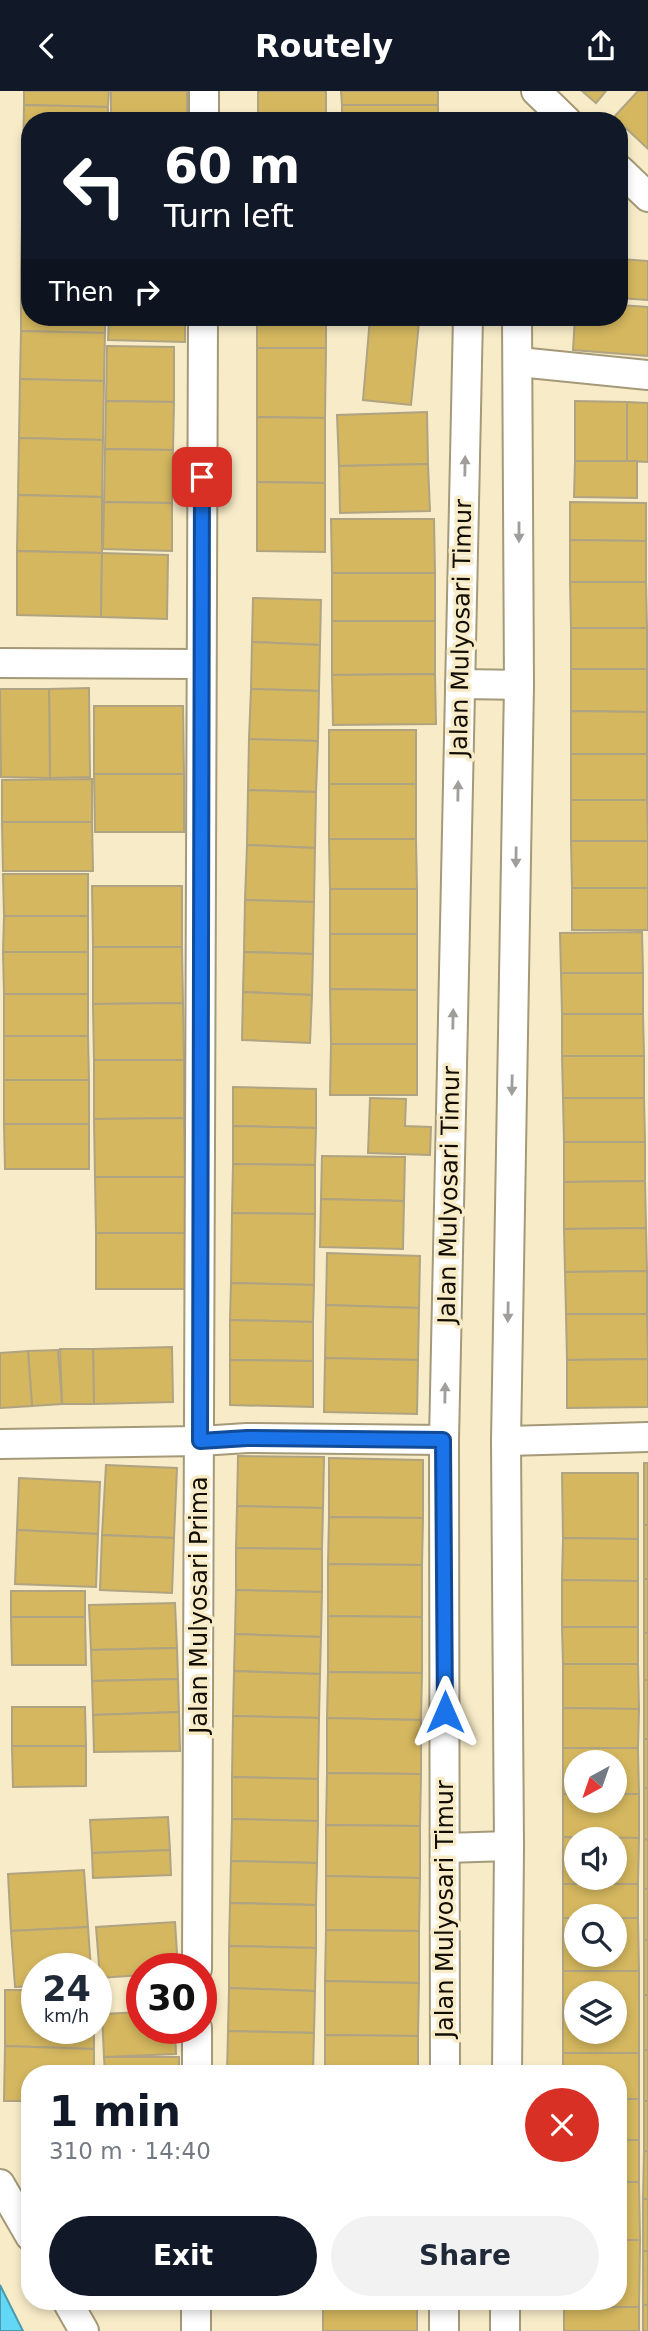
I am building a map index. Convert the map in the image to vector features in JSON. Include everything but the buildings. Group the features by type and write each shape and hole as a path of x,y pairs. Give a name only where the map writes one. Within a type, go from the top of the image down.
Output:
{"street":[{"path":"204,91 204,112"},
{"path":"536,91 558,112"},
{"path":"628,178 648,197"},
{"name":"Jalan Mulyosari Prima","path":"197,1953 203,326"},
{"name":"Jalan Mulyosari Timur","path":"445,2065 443,1440 468,326"},
{"path":"507,2065 509,1846 506,1441 519,685 517,326"},
{"path":"519,362 648,375"},
{"path":"0,663 201,664"},
{"path":"460,684 519,685"},
{"path":"506,1441 648,1437"},
{"path":"0,1444 247,1438 443,1440"},
{"path":"446,1848 509,1846"},
{"path":"197,2044 197,2065"},
{"path":"0,2184 21,2220"},
{"path":"72,2310 84,2331"},
{"path":"196,2310 196,2331"},
{"path":"444,2310 444,2331"},
{"path":"505,2310 505,2331"}],"water":[{"path":"0,2285 23,2331 0,2331"}],"route":[{"path":"202,477 200,1441 247,1438 443,1440 445,1712"}]}
